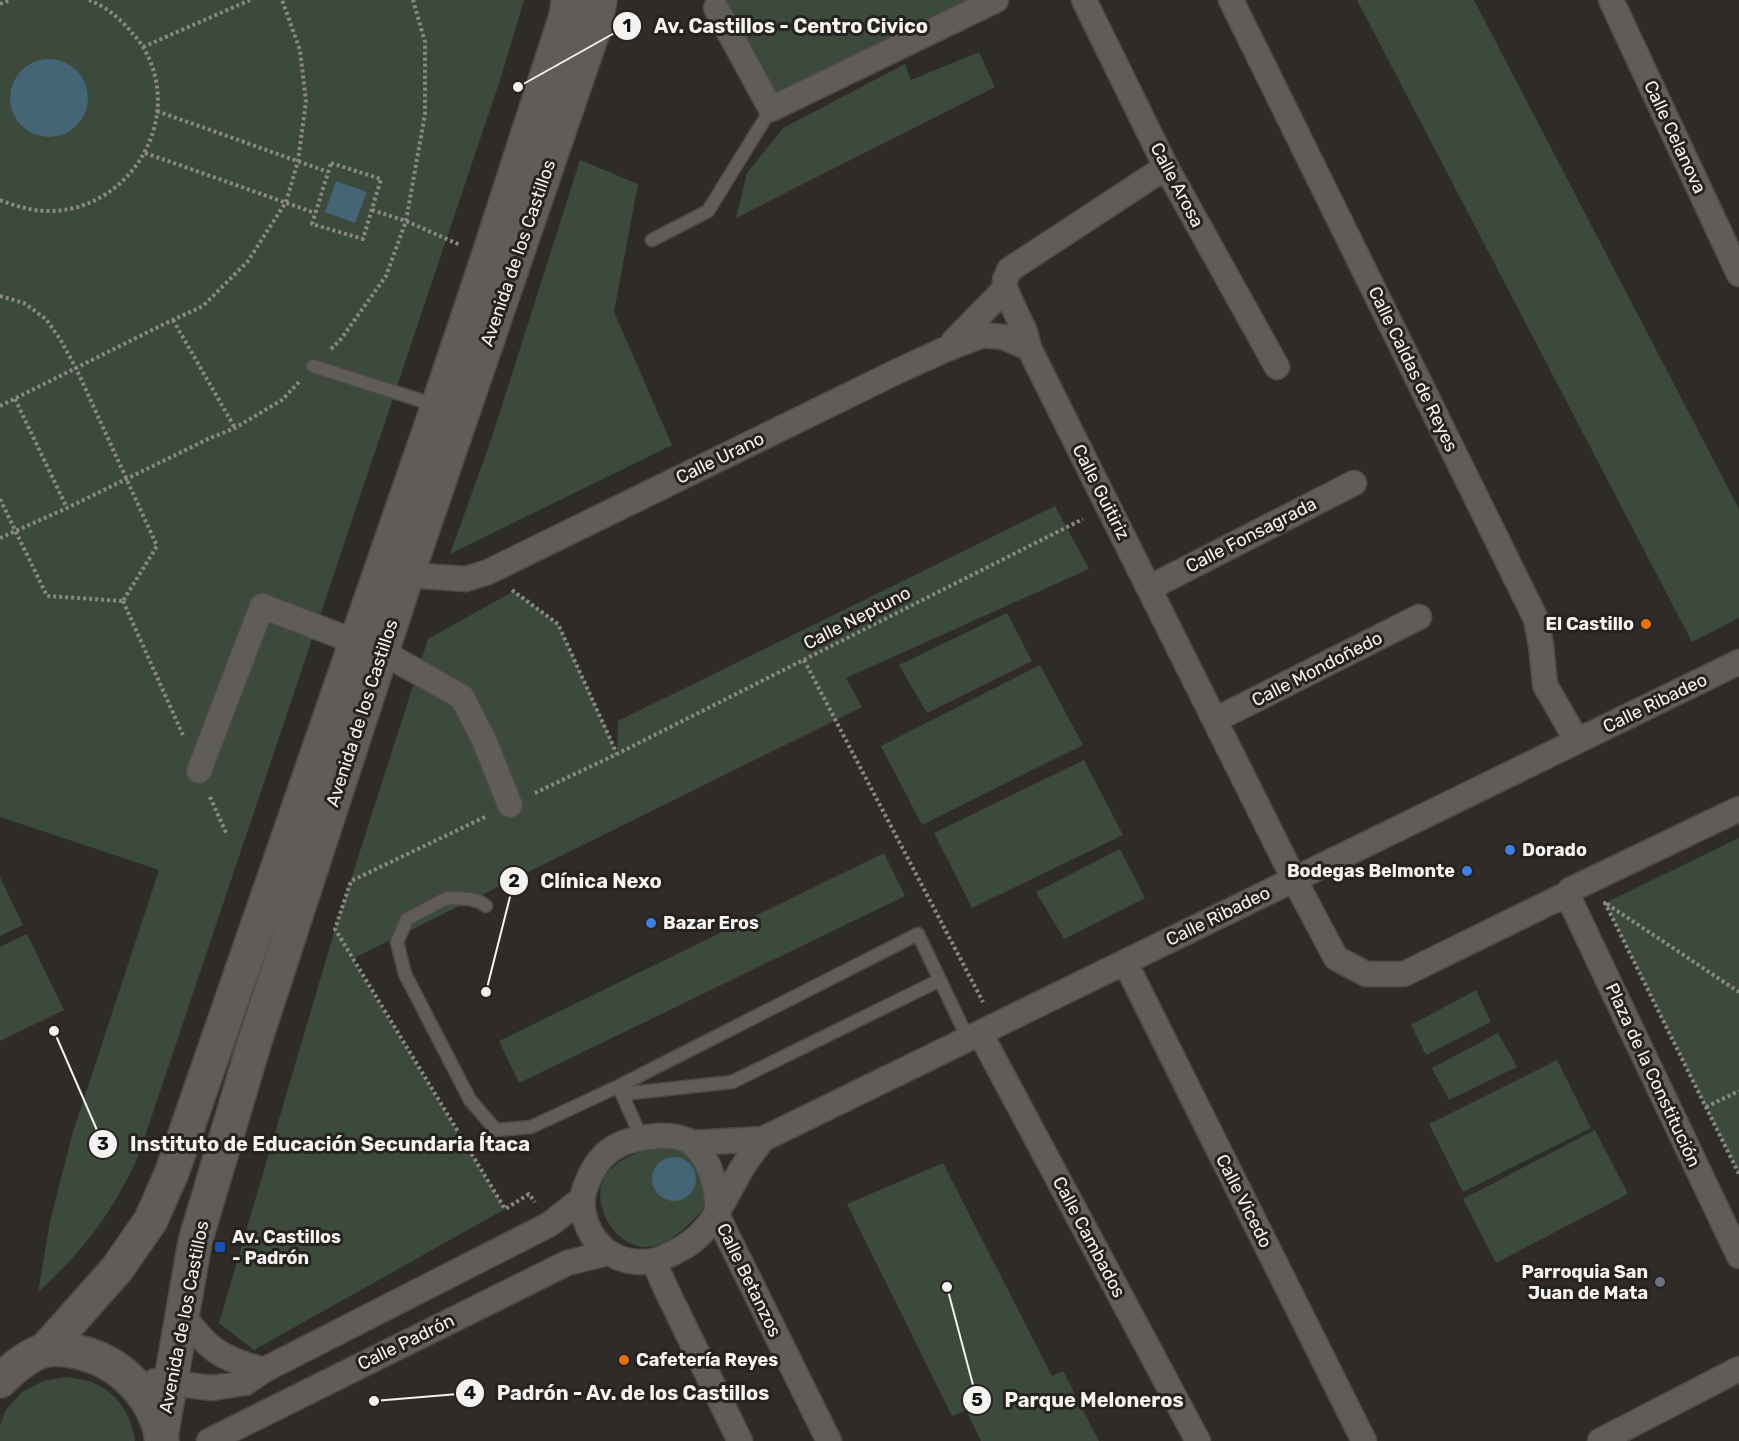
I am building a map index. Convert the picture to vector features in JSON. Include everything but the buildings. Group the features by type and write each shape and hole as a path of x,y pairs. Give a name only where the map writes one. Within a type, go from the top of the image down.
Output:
{"street":[{"name":"Avenida de los Castillos","path":"395,570 438,406 567,13 568,0"},
{"name":"Avenida de los Castillos","path":"45,1350 117,1269 151,1220 172,1172 369,647 395,570 576,82 595,26 600,0"},
{"path":"716,8 771,109 996,0"},
{"name":"Calle Arosa","path":"1084,0 1166,167 1277,367"},
{"name":"Calle Caldas de Reyes","path":"1231,0 1536,619 1545,685 1577,741"},
{"name":"Calle Celanova","path":"1611,0 1739,274"},
{"path":"944,350 1005,289 1005,280 1009,270 1166,167"},
{"name":"Calle Guitiriz","path":"1005,289 1025,333 1029,348 1294,879"},
{"name":"Calle Urano","path":"395,570 466,579 488,572 944,350 983,335 1003,337 1029,348"},
{"name":"Calle Fonsagrada","path":"1149,588 1354,483"},
{"path":"199,771 262,606 369,647 462,697 484,740 510,805"},
{"name":"Calle Mondoñedo","path":"1215,720 1419,617"},
{"name":"Avenida de los Castillos","path":"162,1439 195,1242 369,647"},
{"name":"Calle Ribadeo","path":"691,1143 763,1139 1739,662"},
{"path":"1294,879 1336,958 1366,974 1404,974 1567,894 1570,890 1739,809"},
{"name":"Plaza de la Constitución","path":"1567,894 1739,1256"},
{"name":"Calle Vicedo","path":"1125,962 1364,1441"},
{"name":"Calle Cambados","path":"974,1036 1198,1441"},
{"path":"667,1135 691,1143 709,1164 718,1198 717,1215 687,1246 654,1262 632,1262 608,1253 597,1243 587,1228 582,1199 588,1179 598,1161 617,1144 641,1137 667,1135"},
{"name":"Calle Ribadeo","path":"717,1215 738,1175 763,1139"},
{"path":"129,1378 212,1388 245,1383 264,1370 550,1224 582,1199"},
{"name":"Calle Betanzos","path":"717,1215 829,1441"},
{"name":"Calle Padrón","path":"209,1441 567,1263 608,1253"},
{"path":"654,1262 740,1441"},
{"path":"183,1315 198,1336 216,1353 239,1364 264,1370"},
{"path":"0,1381 14,1368 45,1350 68,1350 90,1355 111,1364 129,1378 144,1395 159,1426 162,1439"},
{"path":"1600,1441 1739,1369"}],"lane":[{"path":"652,240 708,211 771,109"},
{"path":"314,366 438,406"},
{"path":"486,906 470,899 447,898 407,919 397,942 405,974 470,1100 496,1130 531,1127 619,1090 918,934 940,980 974,1036"},
{"path":"619,1090 732,1082 940,980"},
{"path":"619,1090 641,1137"}],"path":[{"path":"2,2 9,0"},
{"path":"0,200 24,208 49,211 74,208 98,199 119,185 137,166 149,145 156,120 158,95 153,70 143,47 121,20 89,0"},
{"path":"143,47 250,0"},
{"path":"0,406 203,306 248,261 286,202 298,161 306,102 300,50 282,0"},
{"path":"0,538 235,428 282,400 341,339 386,276 406,221 426,114 425,42 413,0"},
{"path":"157,111 328,172"},
{"path":"145,153 315,213"},
{"path":"331,163 381,179 372,210 363,239 312,224 331,163"},
{"path":"372,210 406,221 488,258"},
{"path":"0,296 24,303 46,319 76,368 157,546 123,601"},
{"path":"173,320 235,428"},
{"path":"15,399 67,508"},
{"path":"0,499 47,596 123,601"},
{"name":"Calle Neptuno","path":"540,1209 530,1194 506,1209 335,929 351,880 617,754 1108,506"},
{"path":"488,572 558,624 617,754"},
{"path":"123,601 226,835"},
{"path":"804,660 983,1002"},
{"path":"1605,903 1616,898"},
{"path":"1605,903 1739,992"},
{"path":"1605,903 1739,1174"},
{"path":"1706,1107 1739,1091"}],"green space":[{"path":"0,0 524,0 502,74 139,1154 120,1193 96,1229 69,1262 38,1292 50,1222 72,1135 159,870 0,817"},
{"path":"707,0 994,0 771,109"},
{"path":"1357,0 1474,0 1739,509 1739,618 1692,642"},
{"path":"979,52 995,87 736,218 747,173 783,128 905,64 911,80"},
{"path":"580,160 638,184 614,312 672,445 450,554 491,440"},
{"path":"1055,506 1089,569 846,678 862,707 352,959 505,1209 254,1350 219,1323 335,929 428,639 514,591 558,624 617,752 618,721"},
{"path":"1007,613 1032,661 927,713 899,665"},
{"path":"1040,665 1083,745 922,825 881,746"},
{"path":"1084,760 1123,835 972,908 934,833"},
{"path":"1739,838 1739,1174 1605,903"},
{"path":"1120,849 1145,898 1064,939 1036,892"},
{"path":"884,853 905,896 519,1083 499,1041"},
{"path":"0,877 23,925 0,936"},
{"path":"27,934 64,1010 0,1041 0,947"},
{"path":"1476,990 1491,1022 1426,1055 1411,1025"},
{"path":"1498,1033 1517,1067 1449,1100 1432,1068"},
{"path":"1557,1060 1591,1128 1463,1192 1429,1124"},
{"path":"1595,1130 1628,1194 1496,1263 1463,1199"},
{"path":"672,1145 690,1156 700,1168 709,1202 689,1224 673,1237 655,1246 636,1246 617,1234 610,1225 601,1204 602,1183 607,1174 622,1160 642,1151"},
{"path":"943,1163 1052,1376 1063,1371 1099,1441 981,1441 966,1410 952,1416 847,1204"},
{"path":"67,1377 91,1382 108,1391 126,1413 135,1441 0,1441 0,1425 6,1410 22,1392 43,1381"}],"water":[{"path":"49,59 64,62 77,70 85,83 88,98 85,113 77,126 64,134 49,137 34,134 21,126 13,113 10,98 13,83 21,70 34,62"},
{"path":"336,181 367,192 355,223 325,212"},
{"path":"674,1157 690,1163 696,1179 690,1195 674,1201 658,1195 652,1179 658,1163"}],"place":[{"name":"Av. Castillos - Centro Civico","path":"518,87"},
{"name":"El Castillo","path":"1646,624"},
{"name":"Dorado","path":"1510,850"},
{"name":"Bodegas Belmonte","path":"1467,871"},
{"name":"Bazar Eros","path":"651,923"},
{"name":"Clínica Nexo","path":"486,992"},
{"name":"Instituto de Educación Secundaria Ítaca","path":"54,1031"},
{"name":"Av. Castillos - Padrón","path":"220,1247"},
{"name":"Parroquia San Juan de Mata","path":"1660,1282"},
{"name":"Parque Meloneros","path":"947,1287"},
{"name":"Cafetería Reyes","path":"624,1360"},
{"name":"Padrón - Av. de los Castillos","path":"374,1401"}]}
